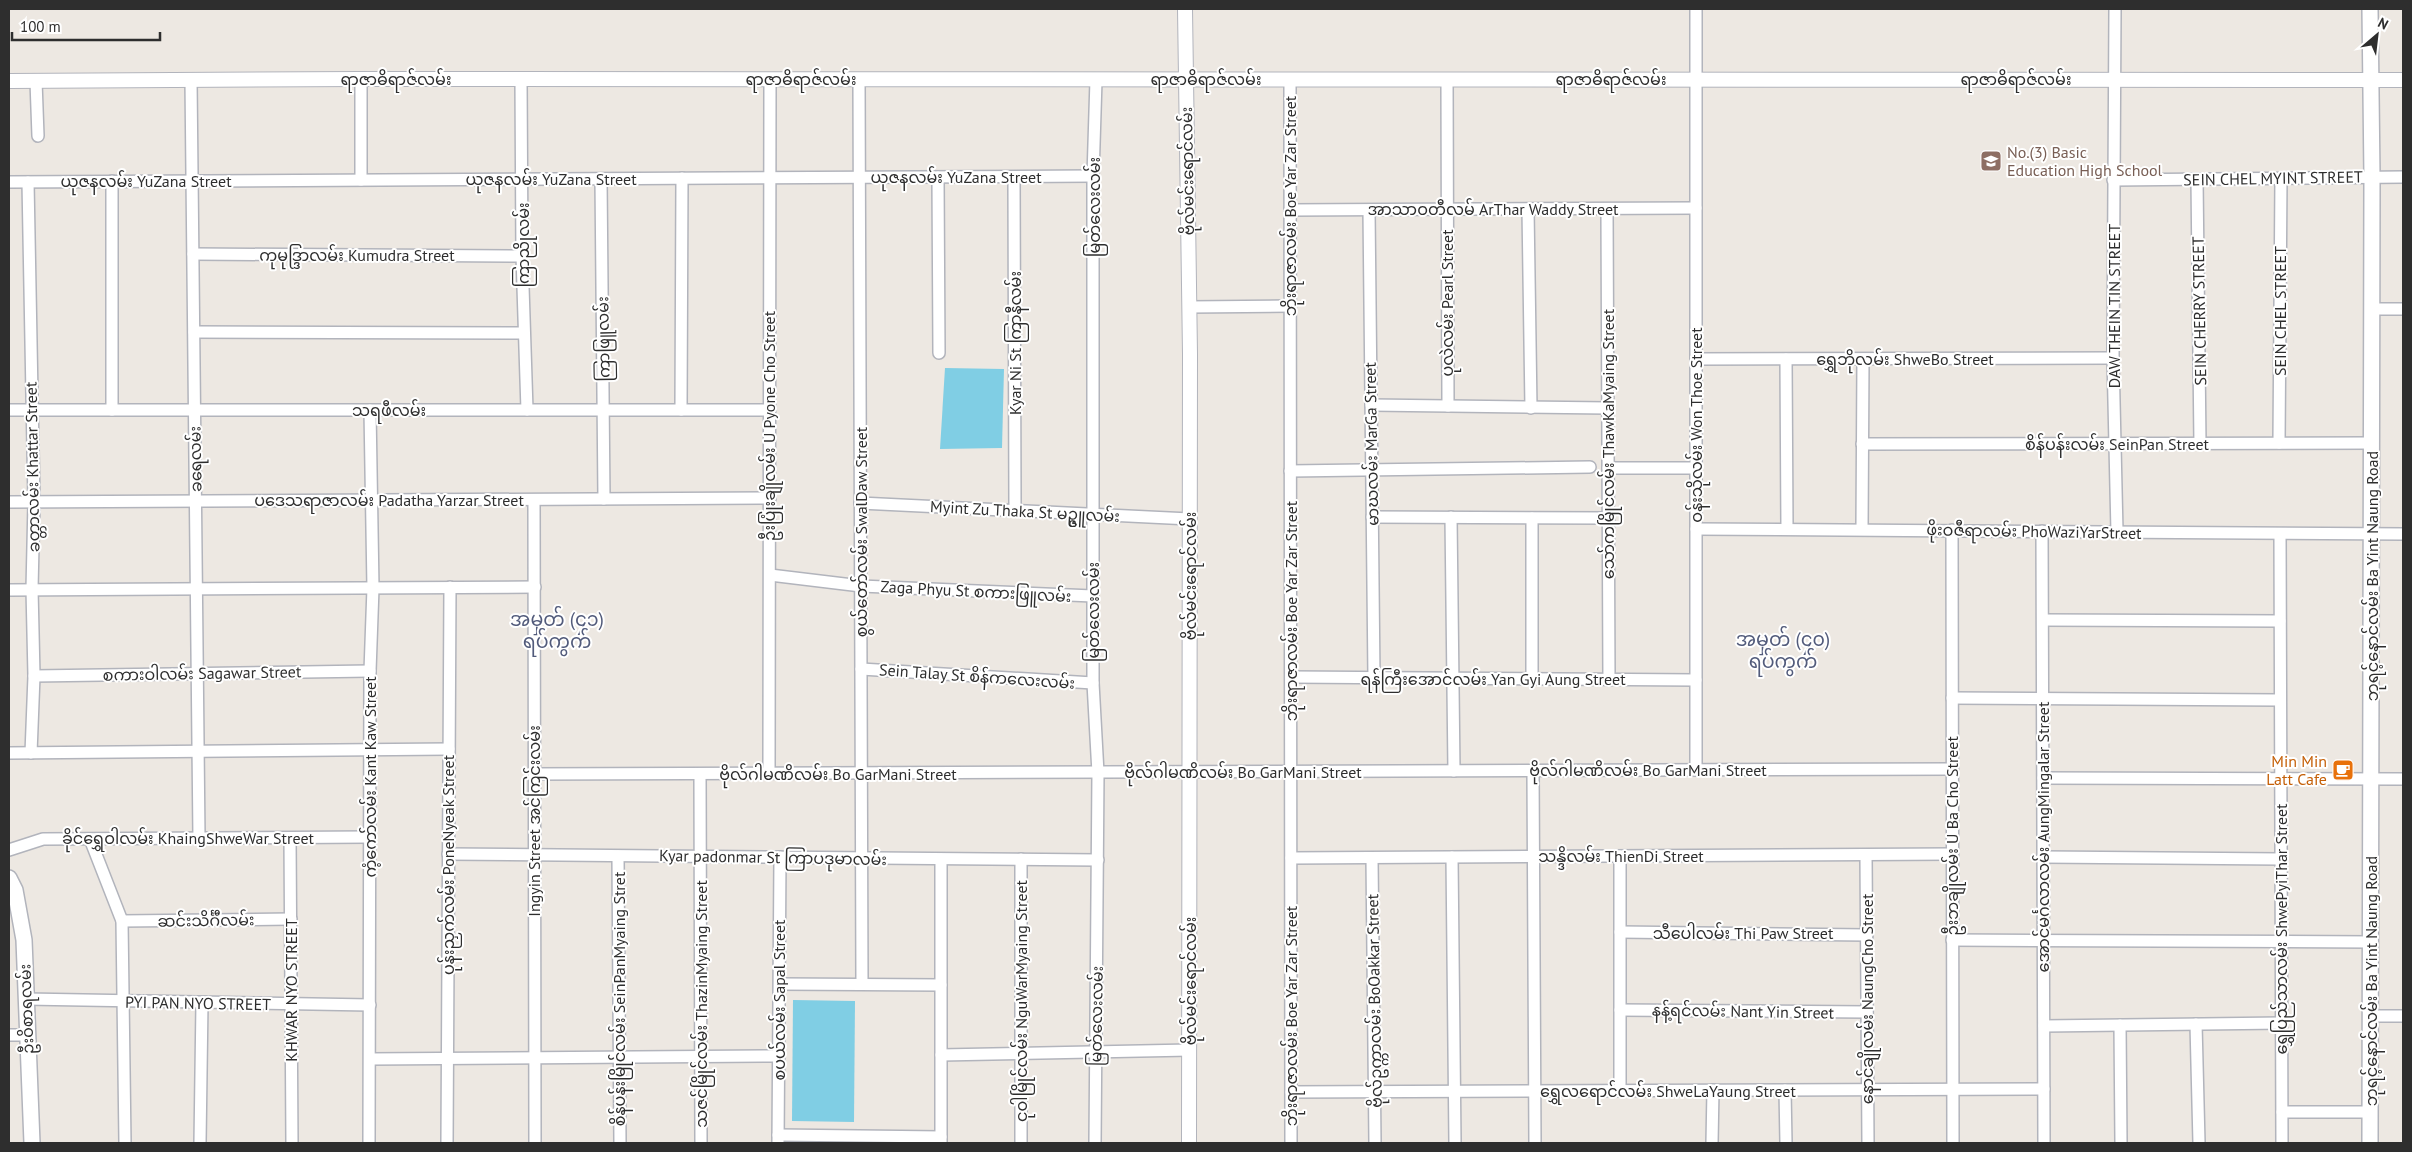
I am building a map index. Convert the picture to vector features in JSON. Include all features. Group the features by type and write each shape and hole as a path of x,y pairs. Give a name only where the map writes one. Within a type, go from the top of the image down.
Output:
{"main road":[{"name":"ဘုရင့်နောင်လမ်း Ba Yint Naung Road","path":"2370,9 2372,80 2372,942 2370,1143"},
{"name":"ဦးဝိစာရလမ်း","path":"11,886 24,940 26,1035 32,1143"}],"street":[{"name":"ဗိုလ်မင်းရောင်လမ်း","path":"1185,9 1189,307 1191,772 1189,1143"},
{"name":"ဝန်းသိုလမ်း Won Thoe Street","path":"1696,9 1696,770"},
{"name":"DAW THEIN TIN STREET","path":"2115,9 2113,180 2117,532"},
{"name":"ရာဇာဓိရာဇ်လမ်း","path":"9,81 361,79 1096,80 1185,68 1290,80 2403,80"},
{"path":"361,79 361,180"},
{"name":"ကြာညိုလမ်း","path":"522,79 523,333 527,410"},
{"name":"စွယ်တော်လမ်း SwalDaw Street","path":"859,79 862,984"},
{"name":"ပုလဲလမ်း Pearl Street","path":"1447,79 1448,406"},
{"name":"ခရေလမ်း","path":"191,80 198,838"},
{"name":"ဦးပြုံးချိုလမ်း U Pyone Cho Street","path":"769,772 770,80"},
{"name":"မြတ်လေးလမ်း","path":"1096,80 1093,176 1093,683 1098,772 1096,1143"},
{"name":"ဘိုးရာဇာလမ်း Boe Yar Zar Street","path":"1290,80 1291,1143"},
{"path":"36,81 38,136"},
{"name":"Kyar Ni St ကြာနီလမ်း","path":"1014,176 1015,510"},
{"name":"ယုဇနလမ်း YuZana Street","path":"9,182 1093,176"},
{"path":"938,177 939,353"},
{"name":"SEIN CHEL MYINT STREET","path":"2113,180 2403,177"},
{"path":"680,410 682,178"},
{"name":"SEIN CHEL STREET","path":"2279,443 2281,178"},
{"name":"ကြာဖြူလမ်း","path":"602,179 604,499"},
{"name":"SEIN CHERRY STREET","path":"2197,179 2200,444"},
{"path":"112,181 112,410"},
{"name":"ခတ္တာလမ်း Khattar Street","path":"28,182 34,502 32,590 34,676 31,753"},
{"name":"အာသာဝတီလမ် ArThar Waddy Street","path":"1290,210 1696,208"},
{"path":"1528,209 1531,408"},
{"name":"သော်ကမြိုင်လမ်း ThawKaMyaing Street","path":"1607,209 1609,680"},
{"name":"မာဃလမ်း MarGa Street","path":"1368,210 1374,678"},
{"name":"ကုမုဒ္ဒြာလမ်း Kumudra Street","path":"193,254 522,256"},
{"path":"1189,307 1290,306"},
{"path":"2372,309 2403,309"},
{"path":"194,332 523,333"},
{"name":"ရွှေဘိုလမ်း ShweBo Street","path":"1696,359 2114,358"},
{"path":"1786,359 1787,529"},
{"path":"1862,530 1863,359"},
{"path":"1370,405 1608,408"},
{"name":"သရဖီလမ်း","path":"9,410 769,410"},
{"name":"ကံ့ကော်လမ်း Kant Kaw Street","path":"369,1143 370,671 373,588 370,500 370,410"},
{"name":"စိန်ပန်းလမ်း SeinPan Street","path":"1862,444 2372,443"},
{"path":"1290,471 1590,467"},
{"path":"1608,468 1696,468"},
{"name":"ပဒေသရာဇာလမ်း Padatha Yarzar Street","path":"9,502 770,498"},
{"name":"Ingyin Street အင်ကြင်းလမ်း","path":"534,500 535,1143"},
{"name":"Myint Zu Thaka St မဥ္ဇူလမ်း","path":"860,503 1190,519"},
{"path":"1372,517 1609,518"},
{"path":"1452,517 1454,771"},
{"path":"1532,518 1532,679"},
{"name":"ဖိုးဝဇီရာလမ်း PhoWaziYarStreet","path":"1696,529 2403,534"},
{"name":"ဦးဘချိုလမ်း U Ba Cho Street","path":"1952,530 1953,1143"},
{"name":"အောင်မင်္ဂလာလမ်း AungMingalar Street","path":"2042,531 2044,1143"},
{"name":"ရွှေပြည်သာလမ်း ShwePyiThar Street","path":"2280,534 2282,1143"},
{"name":"Zaga Phyu St စကားဖြူလမ်း","path":"770,574 861,586 1093,596"},
{"name":"ပုန်းညှက်လမ်း PoneNyeak Street","path":"446,1143 450,587"},
{"path":"9,590 535,587"},
{"path":"2043,620 2280,621"},
{"name":"Sein Talay St စိန်ကလေးလမ်း","path":"861,669 1093,683"},
{"name":"စကားဝါလမ်း Sagawar Street","path":"34,676 370,671"},
{"name":"ရန်ကြီးအောင်လမ်း Yan Gyi Aung Street","path":"1291,677 1696,680"},
{"path":"1952,698 2280,700"},
{"path":"9,753 449,749"},
{"name":"ဗိုလ်ဂါမဏိလမ်း Bo GarMani Street","path":"534,774 1951,768"},
{"path":"1533,770 1536,1143"},
{"name":"သဇင်မြိုင်လမ်း ThazinMyaing Street","path":"700,774 701,1143"},
{"path":"2043,778 2403,779"},
{"name":"ခိုင်ရွှေဝါလမ်း KhaingShweWar Street","path":"9,850 43,839 369,837"},
{"name":"KHWAR NYO STREET","path":"290,838 292,1143"},
{"path":"90,839 122,922 125,1143"},
{"name":"Kyar padonmar St ကြာပဒုမာလမ်း","path":"448,854 1098,860"},
{"name":"နောင်ချိုလမ်း NaungCho Street","path":"1866,854 1868,1143"},
{"name":"သန္ဒိလမ်း ThienDi Street","path":"1291,858 1952,854"},
{"name":"စိန်ပန်းမြိုင်လမ်း SeinPanMyaing Stret","path":"618,856 620,1143"},
{"path":"1620,856 1620,1091"},
{"name":"စပယ်လမ်း Sapal Street","path":"778,1139 780,857"},
{"path":"2043,857 2281,858"},
{"name":"ဗိုလ်ဥက္ကာလမ်း BoOakkar Street","path":"1372,858 1375,1143"},
{"path":"1452,858 1455,1143"},
{"path":"778,1139 941,1140 941,859"},
{"name":"ငုဝါမြိုင်လမ်း NguWarMyaing Street","path":"1021,859 1021,1143"},
{"name":"ဆင်းသိင်္ဂီလမ်း","path":"122,922 291,919"},
{"name":"သီပေါလမ်း Thi Paw Street","path":"1620,932 1867,934"},
{"path":"1952,940 2372,942"},
{"path":"780,984 941,985"},
{"name":"PYI PAN NYO STREET","path":"26,999 370,1005"},
{"path":"200,1143 202,1003"},
{"name":"နန့်ရင်လမ်း Nant Yin Street","path":"1620,1010 1867,1012"},
{"path":"2370,1016 2403,1016"},
{"path":"2044,1026 2282,1023"},
{"path":"2196,1024 2199,1143"},
{"path":"2120,1025 2121,1143"},
{"path":"9,1036 26,1035"},
{"path":"941,1055 1190,1050"},
{"path":"370,1059 779,1056"},
{"name":"ရွှေလရောင်လမ်း ShweLaYaung Street","path":"1291,1092 2044,1089"},
{"path":"1712,1143 1713,1090"},
{"path":"1785,1090 1786,1143"},
{"path":"2282,1112 2370,1112"}],"water":[{"path":"945,368 1004,369 1002,448 940,449"},
{"path":"793,1000 855,1001 854,1122 792,1121"}],"place":[{"name":"No.(3) Basic Education High School","path":"1991,161"},
{"name":"Min Min Latt Cafe","path":"2343,770"}],"district":[{"name":"အမှတ် (၄၁) ရပ်ကွက်","path":"557,630"},
{"name":"အမှတ် (၄၀) ရပ်ကွက်","path":"1783,650"}]}
